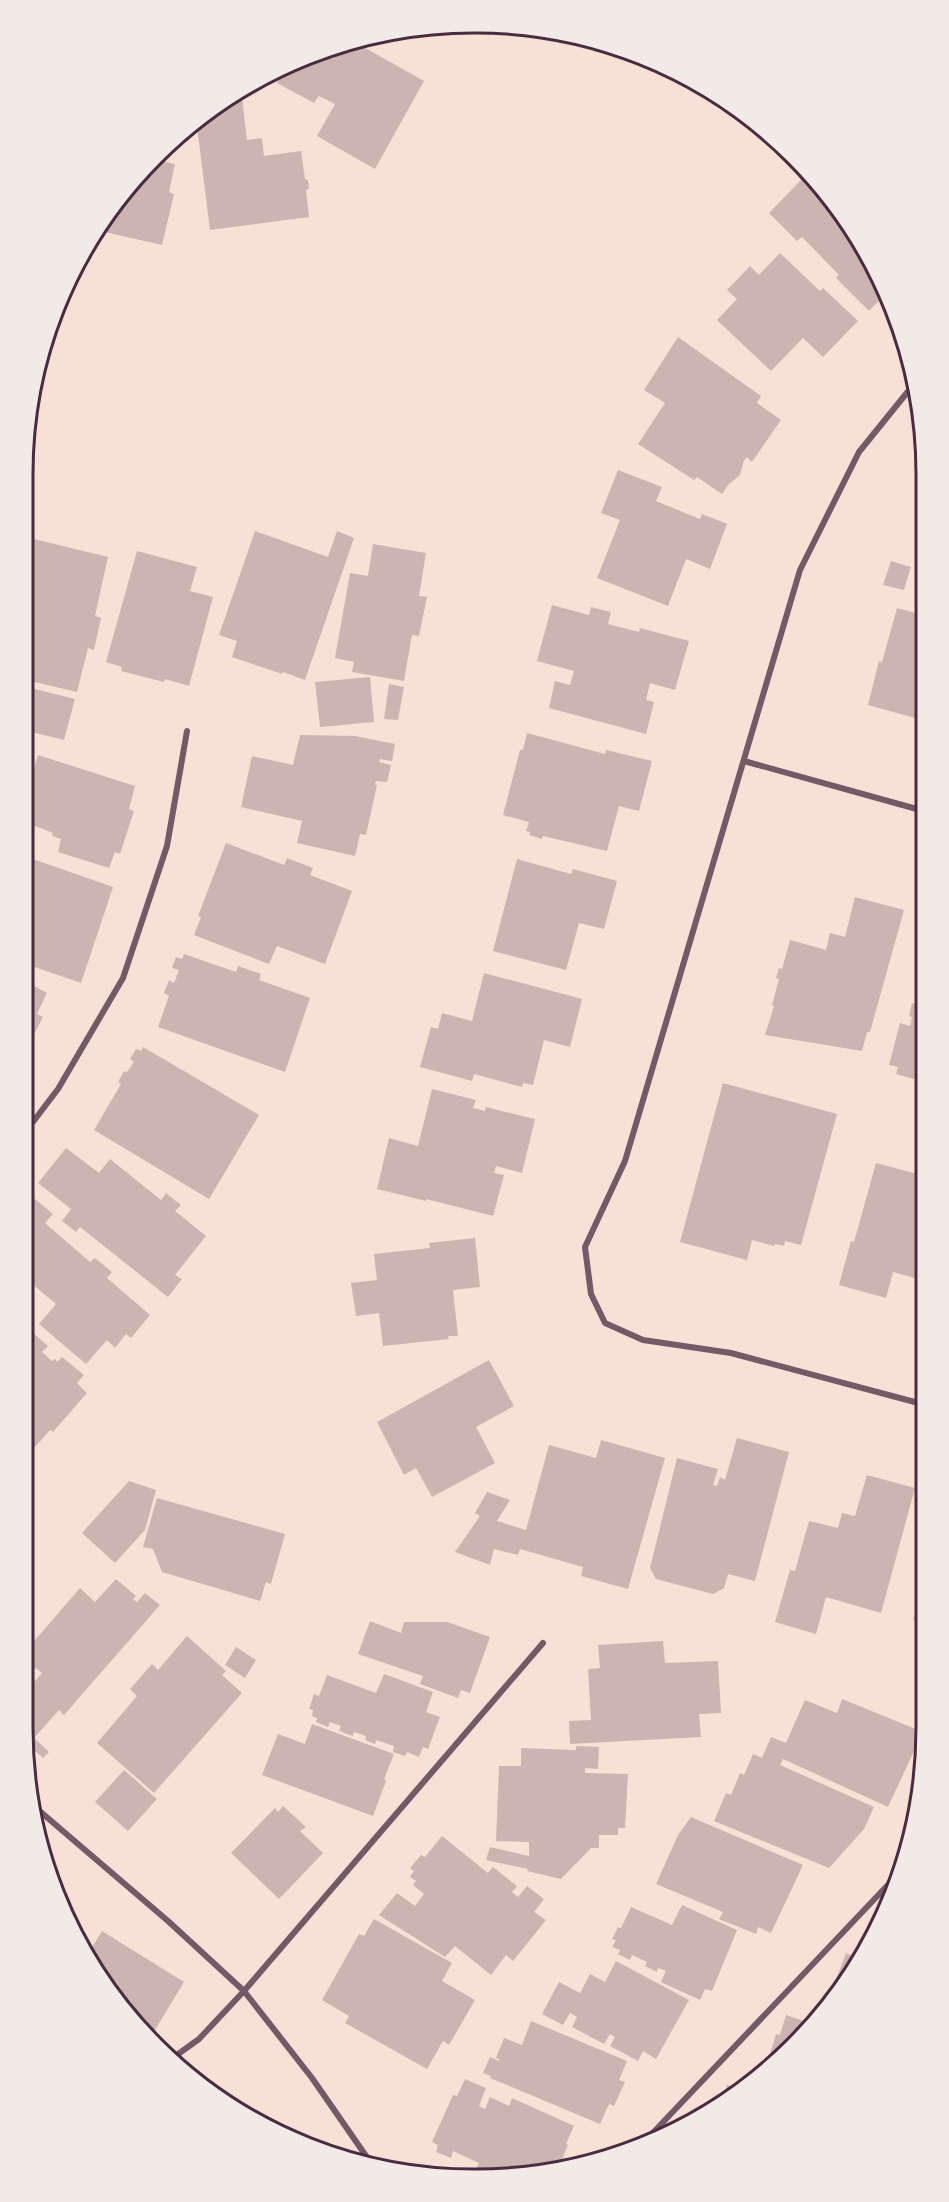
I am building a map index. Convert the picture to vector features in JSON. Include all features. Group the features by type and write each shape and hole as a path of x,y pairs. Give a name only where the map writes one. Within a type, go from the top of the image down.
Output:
{"street":[{"path":"908,391 859,452 800,570 625,1161 585,1247 591,1294 606,1323 644,1340 731,1353 916,1402"},
{"path":"33,1121 58,1089 123,978 167,846 187,731"},
{"path":"744,761 916,809"},
{"path":"178,2055 199,2039 244,1991 543,1643"},
{"path":"41,1812 168,1921 244,1991 312,2078 366,2155"},
{"path":"657,2129 885,1887"}],"building":[{"path":"364,47 424,81 375,169 317,136 335,104 319,96 314,103 277,83 279,79 306,67"},
{"path":"242,99 247,140 262,138 264,156 301,151 305,179 308,180 309,189 306,190 309,217 210,230 198,131"},
{"path":"163,161 175,164 169,192 174,194 162,245 105,232 124,206"},
{"path":"802,179 842,229 879,300 869,311 836,278 839,275 802,237 797,241 769,213"},
{"path":"780,253 820,291 823,288 858,321 823,357 803,338 771,371 717,320 737,299 727,290 750,266 759,275"},
{"path":"678,337 761,396 757,403 781,420 752,462 747,457 744,460 740,475 728,485 722,494 697,477 694,480 638,444 665,403 644,390"},
{"path":"618,470 662,487 656,501 700,519 702,514 727,524 710,569 686,559 668,606 597,578 620,520 601,513"},
{"path":"255,531 328,557 337,531 354,538 305,680 232,657 237,641 219,635"},
{"path":"34,539 108,557 95,616 101,618 94,650 88,648 77,692 33,682"},
{"path":"373,544 426,553 419,596 427,597 419,636 412,635 404,681 352,672 354,662 335,658 350,573 368,576"},
{"path":"137,551 197,567 190,591 213,597 189,686 121,671 122,667 106,662"},
{"path":"891,561 911,567 904,590 883,585"},
{"path":"552,605 589,615 591,607 611,612 608,624 639,632 640,628 689,641 675,690 650,683 646,700 654,702 646,734 549,708 555,681 570,685 574,671 537,661"},
{"path":"897,608 916,613 915,718 868,705 879,661 882,662"},
{"path":"370,677 374,722 320,727 315,682"},
{"path":"389,684 404,687 398,720 384,719"},
{"path":"33,688 75,699 64,740 33,732"},
{"path":"527,733 605,754 606,750 652,761 639,811 619,806 607,851 543,836 542,839 529,835 530,832 526,831 529,822 503,815 520,750 523,750"},
{"path":"300,735 355,736 395,744 392,761 380,759 379,762 391,765 387,782 376,781 366,835 360,834 355,856 297,843 302,821 241,807 252,756 293,765"},
{"path":"38,755 135,786 129,809 134,811 120,854 115,852 109,868 58,852 61,839 35,826 33,830 33,771"},
{"path":"226,843 284,865 287,858 313,868 310,875 352,891 325,964 277,946 269,964 194,935 201,917 198,916"},
{"path":"33,859 113,887 81,983 33,966"},
{"path":"517,859 571,874 573,869 617,881 604,929 579,923 566,970 493,951"},
{"path":"855,897 904,910 870,1032 867,1032 862,1051 765,1035 774,1006 772,1005 779,979 776,978 779,968 782,969 790,940 826,950 830,933 845,937"},
{"path":"184,954 236,972 238,966 261,974 259,980 310,998 285,1072 158,1027 169,996 164,993 169,980 174,983 179,970 172,968 176,957 182,959"},
{"path":"484,973 582,999 570,1047 544,1040 533,1085 523,1083 522,1087 474,1074 472,1081 420,1067 431,1027 438,1029 442,1013 472,1021"},
{"path":"33,985 47,993 37,1014 43,1017 33,1036"},
{"path":"916,1001 916,1080 896,1074 898,1067 889,1065 900,1023 910,1026 912,1017 909,1016 912,1003 915,1004"},
{"path":"143,1047 259,1115 209,1199 94,1130 121,1084 118,1082 124,1071 127,1072 134,1062 130,1059 136,1049 141,1051"},
{"path":"723,1083 837,1114 801,1245 785,1241 784,1246 775,1244 774,1246 752,1240 747,1260 680,1242"},
{"path":"432,1089 476,1100 473,1108 485,1111 486,1107 535,1119 522,1173 496,1166 494,1173 504,1175 493,1216 377,1189 389,1138 418,1146"},
{"path":"66,1148 99,1173 110,1159 161,1200 166,1193 181,1205 175,1211 206,1236 175,1275 182,1279 168,1297 80,1227 76,1232 62,1221 71,1209 38,1183"},
{"path":"876,1163 916,1174 916,1278 893,1272 886,1298 839,1285 851,1241 854,1242"},
{"path":"35,1199 53,1214 45,1223 90,1262 95,1258 112,1272 107,1278 150,1315 131,1338 126,1334 115,1348 107,1340 86,1364 39,1324 56,1304 33,1284 33,1202"},
{"path":"475,1238 480,1287 453,1290 458,1336 383,1346 379,1313 356,1316 351,1283 377,1280 374,1254 430,1248 429,1243"},
{"path":"33,1333 48,1346 42,1352 52,1361 55,1359 57,1362 62,1357 84,1375 77,1383 87,1393 53,1432 50,1430 35,1447 33,1445"},
{"path":"489,1360 514,1406 476,1427 495,1463 432,1497 416,1468 404,1475 377,1422"},
{"path":"737,1438 789,1452 755,1581 728,1574 724,1588 713,1594 656,1579 650,1568 677,1458 718,1469 713,1485 717,1486 720,1477 725,1480"},
{"path":"601,1440 665,1458 628,1589 581,1576 583,1567 520,1549 518,1555 494,1549 490,1565 455,1552 480,1516 475,1513 487,1492 510,1500 497,1521 526,1530 549,1445 596,1458"},
{"path":"867,1475 915,1488 881,1613 826,1597 816,1634 775,1622 790,1570 795,1571 809,1521 838,1528 842,1513 855,1516"},
{"path":"129,1481 156,1490 145,1530 115,1563 82,1533"},
{"path":"157,1498 285,1534 271,1584 266,1582 260,1601 162,1572 153,1549 143,1547"},
{"path":"116,1579 136,1596 133,1599 137,1602 145,1593 160,1605 64,1715 59,1710 34,1738 49,1752 43,1758 34,1750 33,1679 35,1681 42,1673 33,1668 33,1642 80,1588 95,1602"},
{"path":"370,1621 401,1633 404,1622 447,1622 490,1637 470,1693 461,1690 458,1698 420,1684 423,1676 358,1654"},
{"path":"187,1636 226,1671 222,1675 242,1693 154,1793 97,1743 137,1696 130,1689 152,1664 158,1670"},
{"path":"663,1641 665,1663 718,1661 721,1713 699,1714 701,1737 570,1744 569,1721 591,1720 588,1669 600,1668 598,1645"},
{"path":"236,1647 256,1660 245,1678 225,1665"},
{"path":"384,1674 433,1692 426,1712 440,1717 428,1749 423,1747 419,1757 407,1752 405,1756 393,1752 394,1746 376,1740 375,1744 365,1740 366,1736 354,1732 353,1736 339,1731 341,1726 330,1722 328,1727 316,1722 317,1718 312,1716 313,1710 309,1709 314,1694 319,1696 327,1675 376,1693"},
{"path":"842,1699 916,1729 915,1749 888,1807 783,1759 780,1765 874,1807 864,1829 829,1868 714,1821 726,1793 731,1795 740,1773 744,1775 753,1754 762,1758 771,1737 786,1743 805,1700 837,1713"},
{"path":"312,1724 394,1754 373,1816 262,1775 278,1734 305,1744"},
{"path":"576,1746 599,1747 598,1769 585,1768 585,1773 628,1774 625,1828 618,1828 618,1835 599,1835 599,1848 591,1848 561,1879 486,1860 490,1847 529,1856 529,1842 496,1841 499,1766 521,1766 521,1748 576,1750"},
{"path":"124,1770 157,1799 128,1831 95,1802"},
{"path":"283,1806 306,1827 300,1831 323,1853 279,1899 231,1853 275,1808 278,1812"},
{"path":"691,1817 803,1865 771,1933 758,1927 756,1934 719,1919 723,1912 656,1884 678,1835"},
{"path":"442,1836 488,1873 493,1867 517,1886 512,1892 518,1897 527,1886 544,1899 534,1912 546,1920 513,1961 506,1955 491,1975 455,1946 445,1957 379,1915 397,1893 415,1906 424,1894 413,1885 416,1881 410,1877 414,1871 410,1868 421,1855 425,1857"},
{"path":"682,1905 737,1930 712,1991 705,1989 700,2000 661,1982 666,1971 658,1968 657,1972 645,1966 647,1962 632,1955 630,1960 618,1954 620,1950 612,1947 616,1940 612,1939 618,1927 621,1928 631,1907 672,1925"},
{"path":"374,1919 452,1963 442,1981 475,2000 449,2045 443,2041 427,2069 345,2023 349,2016 322,2000 359,1934 364,1936"},
{"path":"102,1931 184,1982 154,2031 124,1996 92,1948"},
{"path":"846,1953 853,1955 842,1973 835,1983"},
{"path":"616,1961 689,2000 656,2059 643,2051 638,2061 610,2046 615,2037 610,2034 604,2044 572,2027 577,2017 570,2013 563,2025 542,2014 559,1982 580,1993 590,1974 605,1982"},
{"path":"786,2015 804,2021 769,2056 776,2034 780,2035"},
{"path":"531,2021 627,2061 619,2080 625,2082 614,2106 609,2104 600,2124 483,2073 490,2057 499,2061 496,2058 504,2038 522,2045"},
{"path":"465,2079 486,2088 479,2106 485,2109 490,2097 509,2106 512,2098 574,2126 561,2161 476,2169 479,2163 453,2151 451,2158 436,2152 438,2145 432,2142 453,2095 457,2096"}]}
